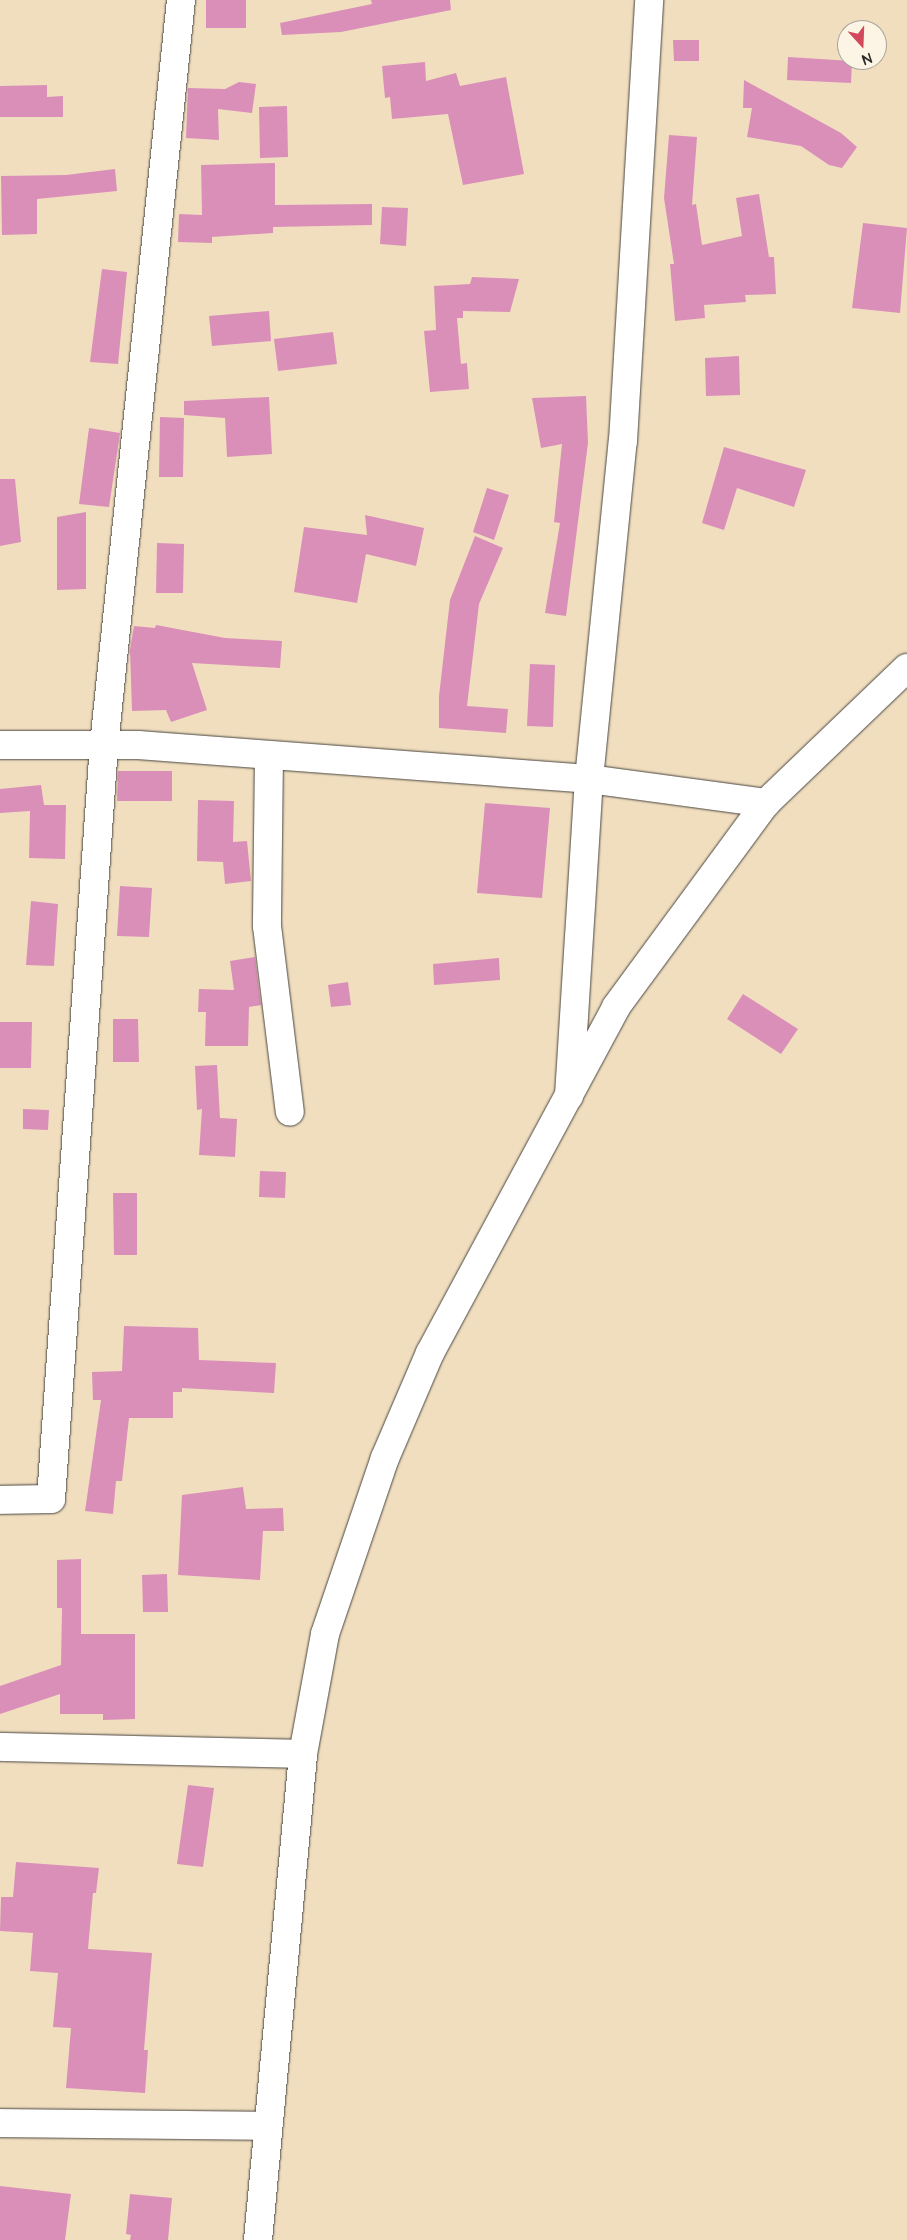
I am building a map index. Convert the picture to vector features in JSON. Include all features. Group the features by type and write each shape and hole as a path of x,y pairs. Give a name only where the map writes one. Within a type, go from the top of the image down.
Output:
{"street":[{"path":"0,1500 51,1499 104,745 181,0"},
{"path":"568,1096 588,779 624,441 649,0"},
{"path":"258,2240 302,1754 324,1634 385,1458 430,1353 616,1007 766,803 907,668"},
{"path":"0,745 104,745 269,755 588,779 766,803"},
{"path":"269,755 267,926 290,1112"},
{"path":"0,1747 302,1754"},
{"path":"0,2123 268,2126"}],"building":[{"path":"206,0 246,0 246,28 206,28"},
{"path":"371,0 450,0 451,10 341,32 282,35 280,23 372,4"},
{"path":"673,40 699,40 699,61 674,61"},
{"path":"788,57 837,60 837,70 852,70 851,83 787,80"},
{"path":"425,62 426,81 456,73 460,86 506,77 524,174 463,185 448,114 392,119 390,97 385,98 382,66"},
{"path":"744,80 841,133 857,147 842,168 829,165 801,146 747,137 752,108 743,108"},
{"path":"239,82 256,84 252,113 218,109 219,140 186,138 188,88 225,89"},
{"path":"47,85 47,97 63,96 63,117 0,117 0,86"},
{"path":"287,106 288,157 260,158 259,107"},
{"path":"669,135 697,137 692,205 696,204 702,245 742,236 736,198 759,194 769,257 774,257 776,294 745,295 746,302 704,305 705,318 675,321 670,264 674,264 664,198"},
{"path":"275,163 275,205 372,204 372,225 273,227 273,233 212,237 212,243 178,242 179,214 202,215 201,165"},
{"path":"115,169 117,191 37,199 37,234 2,235 1,176 66,175"},
{"path":"382,207 408,208 406,246 380,244"},
{"path":"863,223 907,228 900,313 852,308"},
{"path":"102,269 127,272 118,364 90,362"},
{"path":"472,277 519,279 510,312 463,311 463,318 457,318 461,364 467,363 469,389 430,392 424,331 436,330 434,286 470,284"},
{"path":"269,311 271,341 212,346 209,316"},
{"path":"333,332 337,364 278,371 274,339"},
{"path":"739,356 740,395 706,396 705,358"},
{"path":"586,396 588,443 566,616 545,613 560,523 554,522 562,444 541,448 532,398"},
{"path":"269,397 272,454 227,457 225,418 184,415 184,401"},
{"path":"160,417 184,418 183,477 159,477"},
{"path":"89,428 120,433 109,507 79,504"},
{"path":"724,447 806,470 794,507 737,488 724,530 702,523"},
{"path":"0,479 15,479 21,542 0,546"},
{"path":"487,488 509,495 494,540 473,532"},
{"path":"86,512 86,589 57,590 57,517"},
{"path":"365,515 424,528 416,566 366,554 357,603 294,592 304,527 367,535"},
{"path":"475,536 503,548 479,604 467,706 508,709 506,733 439,728 439,696 450,600"},
{"path":"157,543 184,544 183,593 156,593"},
{"path":"156,625 225,638 282,641 280,668 192,663 207,710 171,722 166,710 132,711 130,650 134,626 155,628"},
{"path":"530,664 555,665 553,727 527,726"},
{"path":"118,771 172,771 172,801 117,801"},
{"path":"41,785 44,805 66,805 65,859 29,858 30,811 0,813 0,789"},
{"path":"198,800 234,801 233,842 247,841 251,881 225,884 223,862 197,861"},
{"path":"485,803 550,808 542,898 477,893"},
{"path":"120,886 152,888 149,937 117,936"},
{"path":"31,901 58,904 54,966 26,965"},
{"path":"255,957 261,1005 249,1007 248,1046 205,1046 206,1012 198,1012 199,989 234,990 230,961"},
{"path":"499,958 500,980 434,985 433,964"},
{"path":"348,982 351,1005 331,1007 328,985"},
{"path":"743,994 798,1029 781,1054 727,1019"},
{"path":"113,1019 138,1019 139,1062 113,1062"},
{"path":"0,1022 32,1022 31,1068 0,1068"},
{"path":"217,1065 220,1118 237,1119 235,1157 199,1155 202,1109 197,1110 195,1066"},
{"path":"23,1109 49,1110 48,1130 23,1129"},
{"path":"260,1171 286,1172 285,1198 259,1197"},
{"path":"113,1193 137,1193 137,1255 114,1255"},
{"path":"124,1326 198,1328 199,1360 276,1363 274,1393 182,1388 182,1392 173,1392 173,1418 129,1418 122,1481 116,1481 113,1514 85,1511 101,1400 93,1400 92,1372 122,1371"},
{"path":"243,1487 246,1509 283,1508 284,1531 263,1531 260,1580 178,1575 182,1495"},
{"path":"81,1559 81,1634 135,1634 135,1719 103,1720 103,1714 60,1714 60,1694 0,1714 0,1686 61,1665 62,1608 57,1608 57,1560"},
{"path":"167,1574 168,1612 143,1612 142,1575"},
{"path":"188,1785 214,1788 203,1867 177,1864"},
{"path":"16,1862 99,1868 96,1893 93,1893 88,1949 152,1953 144,2050 148,2050 145,2093 66,2088 71,2028 53,2027 58,1973 30,1971 33,1933 0,1931 1,1897 13,1897"},
{"path":"0,2186 71,2194 65,2240 0,2240"},
{"path":"130,2194 172,2198 168,2240 130,2240 131,2235 126,2234"}]}
